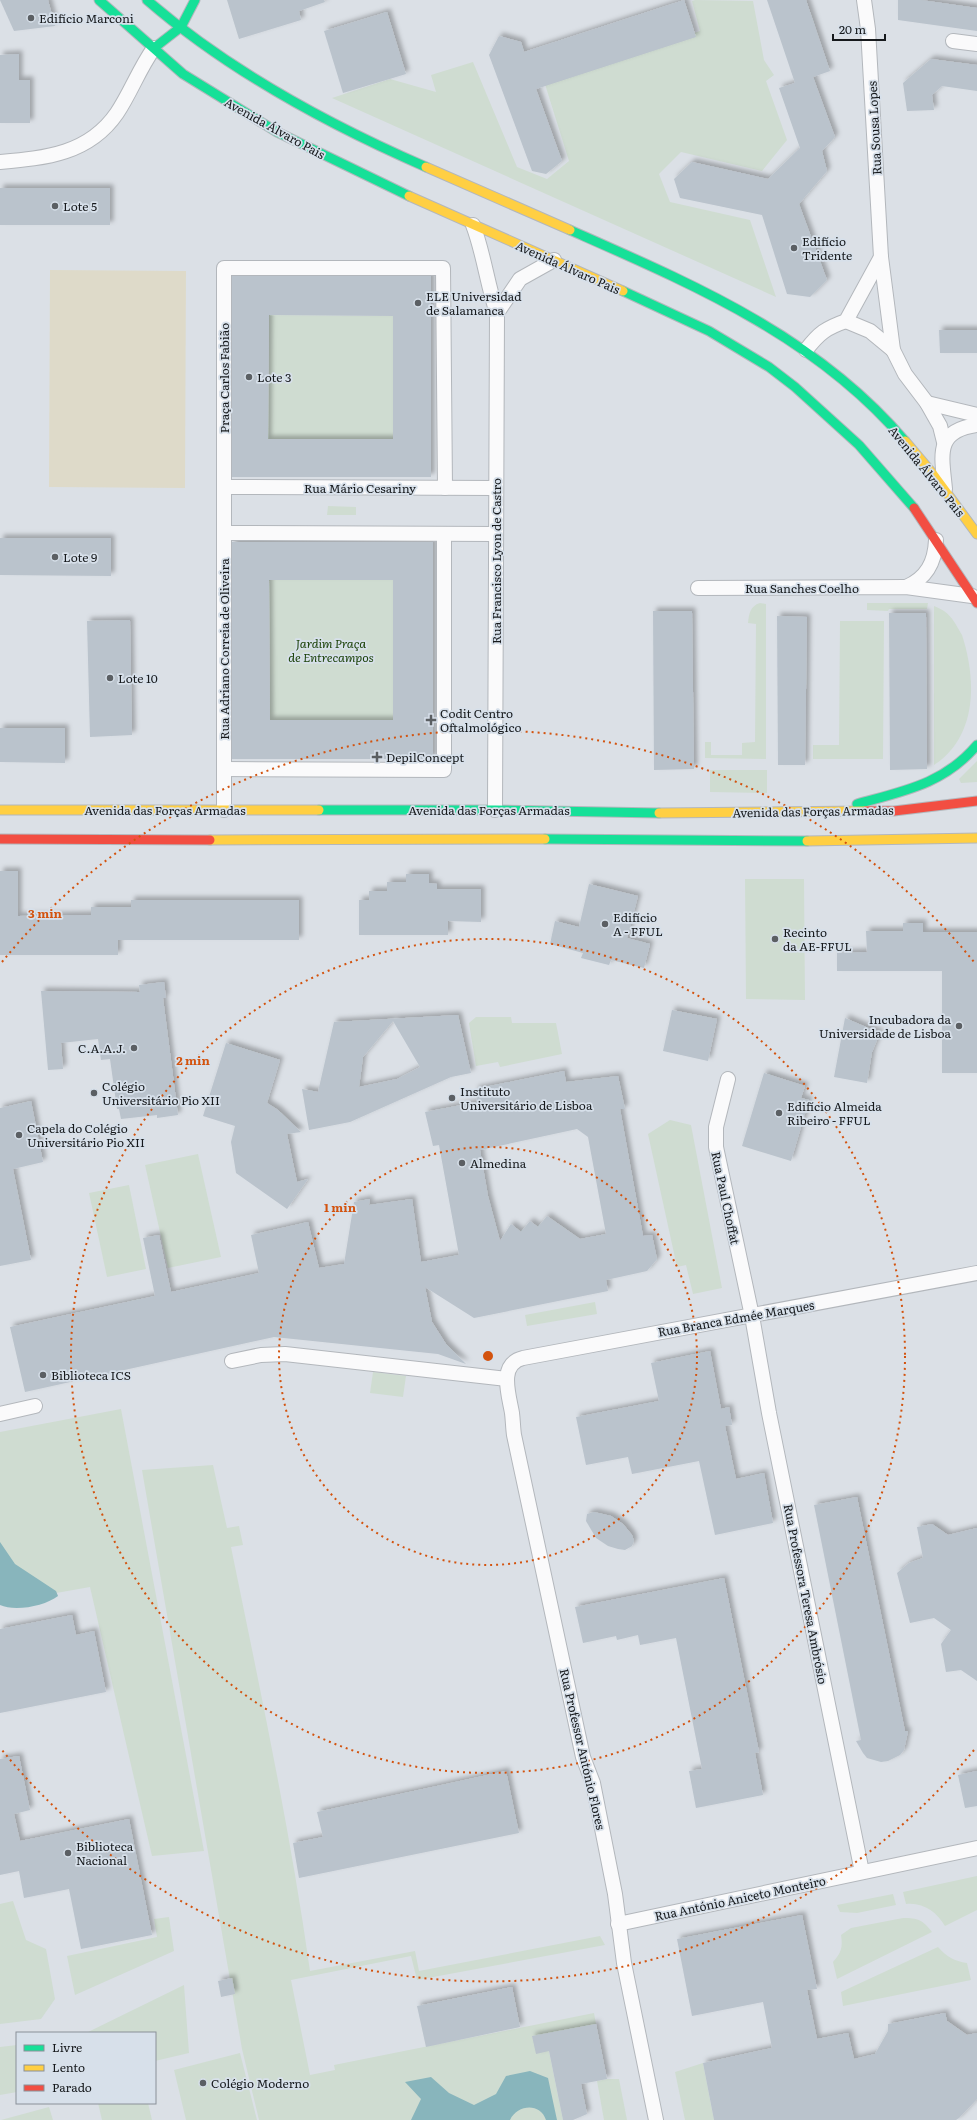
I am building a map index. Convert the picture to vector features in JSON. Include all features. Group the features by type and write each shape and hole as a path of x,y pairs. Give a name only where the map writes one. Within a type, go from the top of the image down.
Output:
{"main road":[{"name":"Avenida Álvaro Pais","path":"99,0 183,74 277,132 345,166 473,225 649,302 709,331 796,384 859,445 919,514 974,599"},
{"name":"Avenida Álvaro Pais","path":"147,0 181,27 250,77 382,148 672,275 763,322 806,350 868,402 909,445 945,490 977,534"},
{"path":"154,48 181,27 195,0"},
{"path":"154,48 157,34"},
{"path":"802,365 806,350"},
{"path":"829,812 912,790 934,781 961,764 977,745"},
{"name":"Avenida das Forças Armadas","path":"0,810 495,810 665,813 829,812 894,811 977,801"},
{"path":"0,839 363,841 518,839 793,841 977,838"},
{"path":"938,839 970,848"}],"street":[{"name":"Rua Sousa Lopes","path":"864,0 868,29 881,257 893,350 905,374 927,403 940,426 944,442"},
{"path":"953,41 977,44"},
{"path":"0,162 42,158 80,146 102,131 118,112 142,65 154,48"},
{"name":"Rua Francisco Lyon de Castro","path":"473,225 482,251 488,285 498,313 495,810"},
{"path":"806,350 816,338 828,328 846,321 881,257"},
{"path":"498,313 520,279 554,260"},
{"name":"Praça Carlos Fabião","path":"224,487 224,268 443,268 445,488"},
{"path":"846,321 870,331 893,350"},
{"path":"927,403 977,415"},
{"path":"945,490 942,453 944,442 957,430 977,425"},
{"name":"Rua Mário Cesariny","path":"224,487 496,488"},
{"name":"Rua Adriano Correia de Oliveira","path":"224,487 224,810"},
{"path":"224,533 496,534"},
{"path":"224,769 444,770 444,534"},
{"path":"906,587 917,582 926,574 936,553 936,540"},
{"name":"Rua Sanches Coelho","path":"698,588 906,587 974,599"},
{"name":"Rua Paul Choffat","path":"728,1079 717,1121 715,1138 752,1316"},
{"name":"Rua Branca Edmée Marques","path":"507,1379 512,1364 521,1358 977,1274"},
{"name":"Rua Professora Teresa Ambrósio","path":"752,1316 768,1407 862,1872"},
{"path":"232,1361 260,1355 285,1354 507,1379"},
{"name":"Rua Professor António Flores","path":"507,1379 514,1435 583,1756 593,1783 613,1885 624,1963 656,2120"},
{"path":"0,1414 35,1406"},
{"name":"Rua António Aniceto Monteiro","path":"618,1924 977,1848"}],"green space":[{"path":"692,1 753,1 764,60 774,75 766,81 787,140 762,171 681,152 659,174 670,202 750,220 776,297 332,98 390,79 436,92 431,75 473,62 517,167 547,179 569,161 544,81 700,31"},
{"path":"269,315 393,316 393,439 268,439"},
{"path":"328,506 356,507 356,515 327,515"},
{"name":"Jardim Praça de Entrecampos","path":"269,580 393,580 393,720 270,720"},
{"path":"760,603 766,604 766,759 705,758 705,742 711,742 711,755 742,755 742,743 755,742 756,624 748,623 752,608"},
{"path":"867,603 928,603 927,609 889,609 888,611 867,610"},
{"path":"934,606 948,614 962,635 970,671 971,689 970,707 966,724 959,739 948,753 934,765"},
{"path":"840,621 884,621 883,759 813,759 813,745 839,745"},
{"path":"977,761 977,782 961,783 959,779"},
{"path":"710,770 767,770 767,793 710,792"},
{"name":"Recinto da AE-FFUL","path":"745,879 804,879 805,1000 746,999"},
{"path":"476,1017 511,1017 512,1023 556,1023 562,1054 500,1067 498,1062 476,1066 469,1023"},
{"path":"670,1120 691,1125 722,1288 693,1294 686,1265 677,1267 648,1134"},
{"path":"198,1154 221,1257 168,1268 145,1165"},
{"path":"129,1185 146,1269 107,1277 89,1193"},
{"path":"595,1302 597,1314 527,1326 525,1315"},
{"path":"373,1372 406,1376 403,1397 370,1393"},
{"path":"121,1409 204,1851 152,1856 90,1587 0,1603 0,1432"},
{"path":"213,1465 227,1528 239,1526 243,1545 231,1547 284,1812 310,1971 415,1951 419,1971 600,1936 605,1945 417,1980 411,1956 291,1980 310,2075 335,2070 334,2065 594,2013 596,2024 532,2037 549,2051 563,2120 259,2120 242,2049 142,1470"},
{"path":"977,1876 977,1910 945,1926 934,1912 924,1906 906,1904 903,1892"},
{"path":"893,1894 896,1905 857,1913 840,1912 837,1905"},
{"path":"13,1901 26,1940 46,1949 55,1999 41,2019 0,2024 0,1904"},
{"path":"169,1917 174,1951 75,1995 67,1956 157,1937 154,1919"},
{"path":"903,1918 920,1920 932,1932 837,1979 833,1962 841,1950 841,1935 851,1928"},
{"path":"938,1947 951,1958 967,1963 971,1980 843,2006 841,1992"},
{"path":"184,1985 189,2053 156,2061 156,2032 88,2032"},
{"path":"16,2045 16,2092 0,2095 0,2047"},
{"path":"240,2053 257,2120 186,2120 174,2070"},
{"path":"703,2063 714,2120 685,2120 675,2072"},
{"path":"619,2079 627,2120 604,2120 597,2081"},
{"path":"98,2104 148,2104 152,2120 102,2120"},
{"path":"49,2107 53,2120 1,2120"}],"sand":[{"path":"50,270 186,271 185,488 49,487"}],"water":[{"path":"0,1542 15,1564 56,1591 58,1596 46,1603 30,1607 14,1608 0,1605"},
{"path":"530,2071 548,2078 557,2120 546,2120 539,2110 528,2108 518,2111 510,2120 411,2120 421,2099 405,2082 431,2077 449,2093 474,2105 496,2094 506,2076"}],"building":[{"name":"Edifício Marconi","path":"0,0 48,0 55,26 14,31"},
{"path":"227,0 324,0 325,2 299,11 301,20 239,39"},
{"path":"684,0 696,37 536,89 562,161 546,174 532,171 489,55 499,36 521,42 524,52"},
{"name":"Edifício Tridente","path":"767,0 806,0 830,71 813,77 835,137 822,151 827,171 799,204 827,280 810,297 787,294 762,215 680,198 674,179 692,162 768,179 800,148 779,88 795,83"},
{"path":"898,0 921,0 977,8 977,31 898,20"},
{"path":"387,12 406,74 343,93 324,31"},
{"path":"19,54 19,80 30,80 30,123 0,123 0,55"},
{"path":"931,59 977,65 977,91 942,86 932,95 934,110 907,111 903,83"},
{"name":"Lote 5","path":"0,188 110,188 110,225 0,225"},
{"name":"Lote 3","path":"232,276 431,276 431,477 232,477","holes":["269,315 393,316 393,439 268,439"]},
{"path":"939,330 977,330 977,353 940,353"},
{"name":"Lote 9","path":"0,538 111,538 111,576 0,575"},
{"path":"232,542 433,542 433,759 232,759","holes":["269,580 393,580 393,720 270,720"]},
{"path":"653,611 692,611 694,769 654,770"},
{"path":"889,613 926,613 927,769 890,770"},
{"path":"777,616 807,617 805,765 778,765"},
{"name":"Lote 10","path":"130,620 132,735 90,737 87,621"},
{"path":"0,728 65,728 65,763 0,762"},
{"path":"0,871 18,871 18,916 91,915 91,907 131,907 131,900 299,900 299,940 118,940 118,955 0,955"},
{"path":"406,874 429,874 429,883 437,884 437,889 481,889 481,922 448,921 448,935 359,935 359,900 369,900 369,891 387,891 387,882 406,882"},
{"name":"Edifício A - FFUL","path":"589,884 638,896 627,938 650,944 644,968 611,960 609,965 581,958 583,953 550,944 555,921 579,927"},
{"name":"Incubadora da Universidade de Lisboa","path":"903,923 923,923 923,932 977,932 977,1073 942,1073 942,971 837,971 837,953 867,952 866,931 903,931"},
{"name":"C.A.A.J.","path":"164,982 166,998 163,998 178,1115 157,1118 157,1115 121,1119 119,1109 117,1109 110,1059 101,1060 98,1039 61,1043 63,1069 48,1070 41,991 140,992 139,985"},
{"path":"672,1010 717,1019 708,1061 663,1051"},
{"path":"458,1015 471,1073 451,1077 350,1122 309,1130 302,1089 318,1092 334,1022","holes":["393,1021 420,1067 397,1079 359,1087 363,1057"]},
{"path":"845,1018 880,1033 872,1052 867,1083 834,1077"},
{"path":"226,1043 280,1060 267,1103 278,1110 301,1132 287,1134 297,1182 308,1179 287,1209 236,1173 231,1142 235,1126 203,1116"},
{"path":"564,1071 566,1082 618,1076 625,1109 620,1109 643,1236 652,1235 657,1259 647,1271 606,1280 608,1291 474,1318 425,1287 432,1322 446,1344 466,1364 438,1354 274,1337 25,1392 10,1327 155,1296 143,1238 159,1235 171,1292 259,1273 251,1235 308,1222 319,1268 344,1264 354,1202 370,1199 369,1205 412,1199 421,1262 459,1255 439,1145 433,1146 425,1112 477,1102 475,1089","holes":["577,1129 588,1137 606,1234 580,1239 547,1216 538,1227 530,1221 521,1232 511,1224 500,1241 488,1196 480,1150"]},
{"name":"Edifício Almeida Ribeiro - FFUL","path":"764,1073 805,1086 801,1098 809,1100 791,1161 742,1146"},
{"path":"31,1101 43,1162 13,1169 31,1260 0,1266 0,1108"},
{"path":"710,1351 721,1409 729,1407 732,1425 725,1426 736,1479 764,1473 773,1523 715,1535 699,1461 632,1474 628,1457 586,1465 576,1417 659,1401 651,1363"},
{"path":"857,1497 905,1731 908,1731 904,1750 900,1755 888,1761 881,1762 867,1758 856,1741 861,1740 814,1505"},
{"path":"594,1512 611,1516 623,1524 632,1535 634,1541 632,1546 625,1550 618,1549 608,1546 596,1538 586,1521 587,1514"},
{"path":"932,1524 948,1535 977,1528 977,1681 961,1670 946,1672 941,1644 951,1630 934,1618 910,1623 897,1573 909,1563 923,1558 917,1527"},
{"path":"724,1578 759,1752 755,1753 763,1795 696,1808 689,1771 702,1769 676,1638 640,1645 638,1635 617,1640 616,1636 583,1643 575,1607"},
{"path":"72,1615 76,1635 94,1631 106,1692 0,1713 0,1629"},
{"name":"Biblioteca Nacional","path":"19,1756 30,1810 14,1814 20,1841 129,1819 152,1935 81,1949 69,1889 24,1898 19,1871 0,1875 0,1759"},
{"path":"506,1771 519,1833 299,1878 293,1843 323,1837 317,1812"},
{"path":"977,1771 977,1806 965,1808 958,1775"},
{"path":"802,1915 817,1989 807,1990 817,2039 848,2033 854,2059 875,2054 888,2031 888,2024 945,2013 947,2021 967,2035 977,2033 977,2099 959,2118 956,2120 714,2120 703,2063 772,2048 763,2002 692,2016 677,1939"},
{"path":"232,1978 235,1994 221,1997 218,1981"},
{"path":"512,1987 520,2027 426,2047 417,2006"},
{"path":"596,2024 607,2079 581,2084 587,2114 573,2120 563,2120 549,2051 536,2054 532,2036"}],"traffic: fast":[{"path":"99,0 183,74 277,132 409,196"},
{"path":"147,0 178,26 211,50 280,94 352,133 426,167"},
{"path":"154,48 181,27 195,0"},
{"path":"570,230 706,293 750,316 792,342 832,371 870,404 905,441"},
{"path":"623,291 709,331 769,367 795,387 859,445 914,508"},
{"path":"857,804 907,790 937,777 951,769 977,745"},
{"path":"319,810 495,810 659,813"},
{"path":"545,839 807,841"}],"traffic: slow":[{"path":"426,167 570,230"},
{"path":"409,196 623,291"},
{"path":"905,441 932,473 977,534"},
{"path":"0,810 319,810"},
{"path":"659,813 866,811"},
{"path":"807,841 977,838"},
{"path":"210,840 545,839"}],"traffic: jam":[{"path":"914,508 977,603"},
{"path":"866,811 894,811 977,801"},
{"path":"0,839 210,840"}],"place":[{"name":"Edifício Marconi","path":"31,18"},
{"name":"Lote 5","path":"55,206"},
{"name":"Edifício Tridente","path":"794,248"},
{"name":"ELE Universidad de Salamanca","path":"418,303"},
{"name":"Lote 3","path":"249,377"},
{"name":"Lote 9","path":"55,557"},
{"name":"Lote 10","path":"110,678"},
{"name":"Codit Centro Oftalmológico","path":"431,720"},
{"name":"DepilConcept","path":"377,757"},
{"name":"Edifício A - FFUL","path":"605,924"},
{"name":"Recinto da AE-FFUL","path":"775,939"},
{"name":"Incubadora da Universidade de Lisboa","path":"959,1026"},
{"name":"C.A.A.J.","path":"134,1048"},
{"name":"Colégio Universitário Pio XII","path":"94,1093"},
{"name":"Instituto Universitário de Lisboa","path":"452,1098"},
{"name":"Edifício Almeida Ribeiro - FFUL","path":"779,1113"},
{"name":"Capela do Colégio Universitário Pio XII","path":"19,1135"},
{"name":"Almedina","path":"462,1163"},
{"name":"Biblioteca ICS","path":"43,1375"},
{"name":"Biblioteca Nacional","path":"68,1853"},
{"name":"Colégio Moderno","path":"203,2083"}]}
